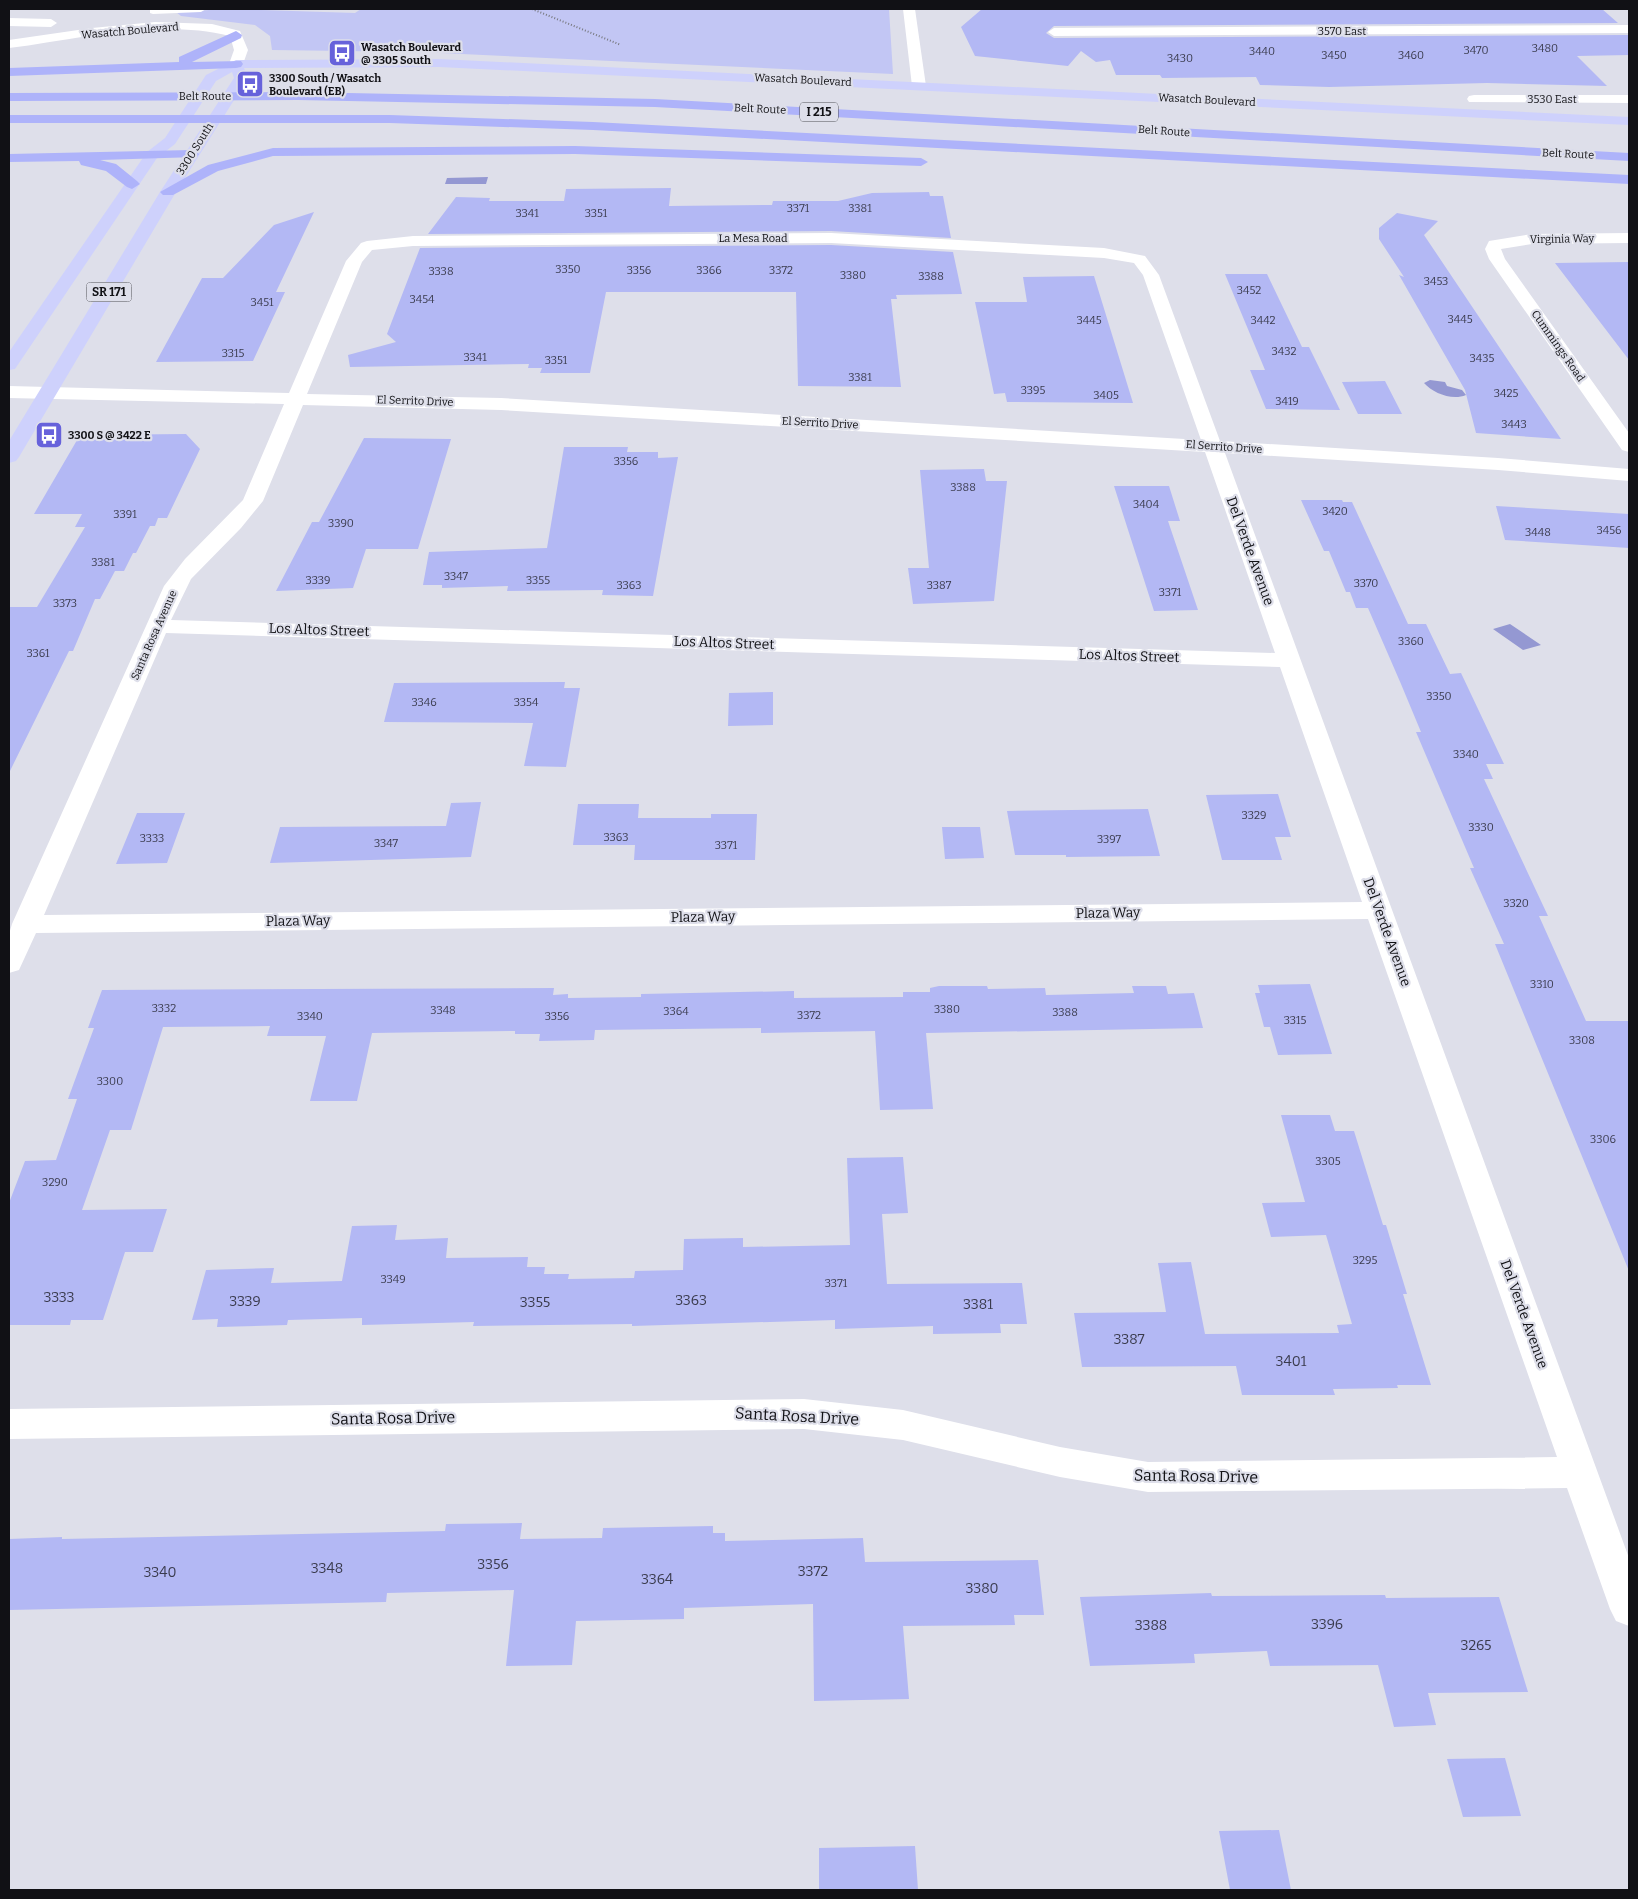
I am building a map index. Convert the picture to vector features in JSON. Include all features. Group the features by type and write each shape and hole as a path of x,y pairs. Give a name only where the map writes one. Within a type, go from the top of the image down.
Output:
{"highway":[{"path":"168,65 205,51 236,35"},
{"path":"9,72 236,64"},
{"name":"Belt Route","path":"9,97 298,96 655,103 1629,157"},
{"name":"Belt Route","path":"9,119 322,118 593,126 1629,180"},
{"path":"12,158 152,154 196,148"},
{"path":"168,192 213,168 273,152 575,150 940,163"},
{"path":"12,158 81,161 111,167 132,184"},
{"path":"1310,178 1629,192"}],"main road":[{"name":"Wasatch Boulevard","path":"236,64 439,63 1629,121"},
{"name":"3300 South","path":"9,365 152,154 170,141 211,78 236,64 241,78 168,192 9,457"}],"street":[{"path":"909,9 919,86"},
{"path":"9,22 52,23"},
{"name":"Wasatch Boulevard","path":"9,44 138,28 200,26 224,30 236,35"},
{"name":"3570 East","path":"1054,32 1629,29"},
{"path":"236,35 241,50 236,64"},
{"name":"3530 East","path":"1474,98 1629,99"},
{"name":"La Mesa Road","path":"368,246 413,241 797,238 1104,253 1138,259"},
{"name":"Virginia Way","path":"1495,244 1532,239 1629,238"},
{"name":"Cummings Road","path":"1495,244 1493,249 1497,259 1629,446"},
{"name":"Santa Rosa Avenue","path":"9,964 175,586 190,564 234,523 253,501 354,261 368,246"},
{"name":"Del Verde Avenue","path":"1138,259 1151,275 1629,1609"},
{"name":"El Serrito Drive","path":"9,392 510,404 1498,464 1629,475"},
{"name":"Los Altos Street","path":"158,626 1290,660"},
{"name":"Plaza Way","path":"26,924 1379,910"},
{"name":"Santa Rosa Drive","path":"9,1424 804,1414 842,1416 917,1428 1066,1464 1106,1472 1148,1477 1580,1472"}],"lane":[{"path":"138,28 151,10 201,9"}],"path":[{"path":"532,9 623,46"}],"shaded area":[{"path":"226,9 355,13 361,9 889,9 893,74 419,52 272,50 270,36 255,25 181,16 176,12"},
{"path":"488,177 486,184 445,184 447,178"},
{"path":"1430,380 1445,382 1447,386 1462,390 1466,395 1455,397 1438,393 1424,383"},
{"path":"1510,624 1541,645 1523,650 1493,629"}],"building":[{"path":"982,9 1602,9 1618,23 1054,26 1046,33 1054,38 1629,35 1629,55 1577,56 1607,86 1487,83 1329,87 1260,85 1256,77 1162,78 1160,75 1116,75 1110,60 1096,62 1081,51 1068,66 975,56 961,27"},
{"path":"671,188 669,206 772,205 773,201 838,201 872,193 929,192 930,196 943,196 951,238 831,231 428,234 456,197 490,198 489,201 564,201 566,189"},
{"path":"314,212 276,292 285,292 253,361 156,362 202,278 223,278 274,225"},
{"path":"1397,213 1438,221 1424,235 1561,439 1476,433 1465,390 1399,275 1404,277 1379,239 1379,228"},
{"path":"831,245 953,252 962,294 896,295 897,299 891,299 901,387 798,386 796,292 606,292 590,373 540,373 542,368 528,368 529,364 350,367 348,355 396,342 387,334 420,248"},
{"path":"1629,262 1629,360 1555,263"},
{"path":"1225,274 1267,274 1302,347 1309,347 1340,410 1266,409 1250,370 1265,370"},
{"path":"1094,276 1133,403 1007,402 1005,393 994,394 975,302 1027,302 1023,277"},
{"path":"1385,381 1402,414 1358,414 1342,382"},
{"path":"186,434 200,449 167,518 158,518 155,526 150,526 124,571 115,571 100,599 95,599 73,651 69,651 9,773 9,607 37,607 85,527 75,527 82,514 34,514 80,435"},
{"path":"364,438 451,439 418,549 366,549 353,588 276,591 312,522 319,522"},
{"path":"564,447 628,447 627,452 658,452 658,458 678,457 653,596 602,595 603,590 507,591 508,586 442,588 442,585 423,585 429,552 547,548"},
{"path":"984,469 986,481 1007,481 994,601 913,604 908,568 929,568 920,470"},
{"path":"1114,486 1169,486 1180,521 1168,521 1198,610 1154,611"},
{"path":"1301,500 1342,500 1343,502 1352,502 1408,624 1426,624 1450,674 1461,673 1504,764 1486,764 1493,779 1484,779 1548,916 1539,916 1586,1021 1629,1021 1629,1271 1495,944 1504,944 1470,868 1474,868 1416,732 1421,732 1401,684 1368,608 1356,608 1350,592 1346,592 1329,551 1324,551"},
{"path":"1496,506 1629,514 1629,548 1505,540"},
{"path":"565,682 564,688 580,688 566,767 524,766 533,723 384,722 394,683"},
{"path":"773,692 773,725 728,726 729,693"},
{"path":"1278,794 1291,837 1275,837 1282,860 1222,860 1206,795"},
{"path":"481,802 471,857 270,863 280,827 446,826 451,803"},
{"path":"578,804 639,804 638,818 711,818 711,814 757,814 755,860 634,860 635,845 573,845"},
{"path":"1148,809 1160,856 1066,857 1066,855 1015,855 1007,811"},
{"path":"137,813 185,813 167,863 116,864"},
{"path":"942,827 980,827 984,858 945,859"},
{"path":"1310,984 1332,1054 1278,1055 1270,1027 1264,1027 1255,993 1260,993 1258,985"},
{"path":"939,986 987,986 988,989 1045,988 1046,995 1134,993 1132,986 1166,986 1168,994 1194,993 1203,1028 926,1033 933,1109 880,1110 875,1031 761,1033 761,1028 595,1030 594,1040 539,1041 540,1034 515,1034 515,1031 372,1033 357,1101 310,1101 326,1036 267,1036 270,1026 163,1027 131,1130 110,1130 82,1210 167,1209 153,1252 125,1252 103,1320 71,1320 70,1325 9,1325 9,1203 25,1161 56,1160 77,1099 68,1099 94,1028 88,1028 102,990 554,988 553,995 568,994 568,998 641,997 641,994 794,991 794,998 903,997 903,992 930,992 930,988"},
{"path":"1281,1115 1330,1115 1335,1131 1354,1131 1407,1294 1403,1294 1431,1385 1397,1385 1398,1388 1333,1389 1335,1395 1242,1395 1236,1366 1082,1367 1074,1313 1166,1312 1158,1263 1191,1262 1205,1334 1339,1333 1337,1325 1352,1324 1326,1235 1271,1237 1262,1203 1305,1202"},
{"path":"903,1157 908,1213 882,1214 887,1284 1022,1283 1027,1324 1000,1324 1001,1333 933,1334 933,1326 835,1329 835,1320 632,1326 632,1324 473,1326 474,1322 362,1325 362,1318 288,1320 287,1325 217,1327 218,1319 192,1320 206,1270 274,1268 271,1283 342,1281 352,1226 397,1225 395,1240 448,1238 446,1258 528,1257 527,1267 545,1267 544,1274 569,1274 568,1279 634,1278 635,1271 683,1270 684,1239 743,1238 743,1247 850,1245 847,1158"},
{"path":"522,1523 520,1539 602,1538 603,1528 713,1526 713,1533 725,1533 725,1541 863,1538 865,1562 1038,1560 1044,1615 1014,1615 1015,1625 903,1626 909,1699 814,1701 813,1604 684,1608 684,1619 576,1621 572,1665 506,1666 514,1590 387,1593 386,1602 9,1610 9,1539 445,1531 446,1524"},
{"path":"1211,1593 1212,1596 1385,1595 1386,1598 1499,1597 1528,1692 1428,1693 1436,1725 1394,1727 1378,1665 1270,1666 1267,1651 1194,1654 1195,1663 1090,1666 1080,1597"},
{"path":"1505,1758 1521,1816 1463,1817 1447,1759"},
{"path":"1279,1830 1291,1890 1230,1890 1219,1831"},
{"path":"915,1846 918,1890 819,1890 819,1848"}],"place":[{"name":"Wasatch Boulevard @ 3305 South","path":"342,53"},
{"name":"3300 South / Wasatch Boulevard (EB)","path":"250,84"},
{"name":"3300 S @ 3422 E","path":"49,435"}]}
